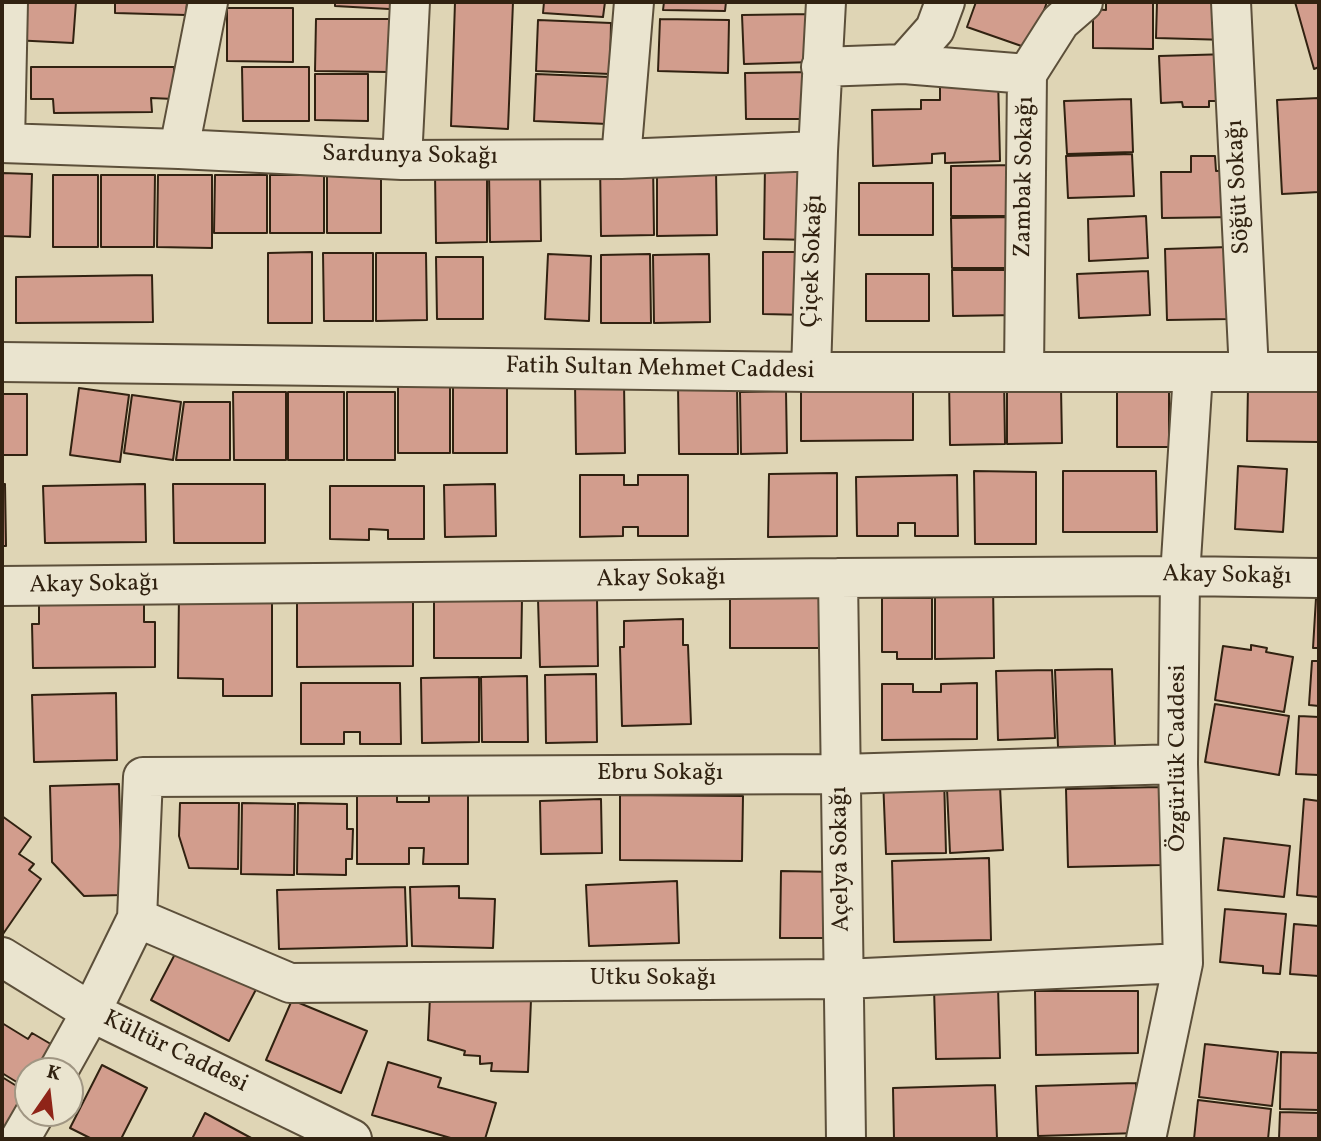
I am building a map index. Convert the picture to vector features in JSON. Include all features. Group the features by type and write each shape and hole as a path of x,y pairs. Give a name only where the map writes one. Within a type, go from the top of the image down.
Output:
{"street":[{"path":"4,143 8,2"},
{"path":"179,149 208,2"},
{"path":"401,160 410,2"},
{"path":"621,159 634,2"},
{"name":"Çiçek Sokağı","path":"811,372 821,68 826,2"},
{"path":"904,64 935,29 944,2"},
{"name":"Zambak Sokağı","path":"1024,372 1027,75 1060,22 1083,2"},
{"name":"Söğüt Sokağı","path":"1231,2 1249,372"},
{"path":"821,68 904,64 1027,75"},
{"name":"Sardunya Sokağı","path":"4,143 401,160 621,159 818,151"},
{"name":"Fatih Sultan Mehmet Caddesi","path":"2,362 811,372 1319,372"},
{"name":"Özgürlük Caddesi","path":"1146,1139 1183,963 1178,764 1180,576 1193,373"},
{"name":"Akay Sokağı","path":"2,586 838,578 1319,578"},
{"name":"Açelya Sokağı","path":"838,578 846,1139"},
{"name":"Ebru Sokağı","path":"137,918 143,777 841,774 1178,764"},
{"path":"66,1057 137,918"},
{"name":"Utku Sokağı","path":"137,918 290,983 844,979 1183,963"},
{"name":"Kültür Caddesi","path":"2,957 91,1012 352,1139"}],"building":[{"path":"14,2 76,2 73,43 12,40"},
{"path":"115,2 187,2 186,15 115,13"},
{"path":"335,2 408,2 407,10 335,6"},
{"path":"455,2 513,2 508,129 451,126"},
{"path":"544,2 605,2 603,17 543,13"},
{"path":"664,2 726,2 725,11 663,10"},
{"path":"976,2 1047,2 1030,49 967,27"},
{"path":"1106,2 1153,2 1153,49 1093,48 1093,9 1106,10"},
{"path":"1157,2 1229,2 1228,40 1156,38"},
{"path":"1295,2 1319,2 1319,67 1314,69"},
{"path":"227,8 293,8 293,62 227,61"},
{"path":"813,14 814,62 744,64 742,15"},
{"path":"316,19 390,19 389,72 315,71"},
{"path":"660,19 729,20 728,73 658,71"},
{"path":"538,20 611,23 610,74 536,71"},
{"path":"1230,54 1232,101 1209,101 1209,107 1183,107 1182,102 1161,103 1159,56"},
{"path":"31,67 174,67 174,99 151,98 152,112 54,113 53,99 31,99"},
{"path":"242,67 309,67 309,121 243,121"},
{"path":"813,72 814,119 746,119 745,73"},
{"path":"315,74 368,74 368,121 315,120"},
{"path":"536,74 610,77 608,124 534,121"},
{"path":"998,77 1000,161 945,163 945,153 932,154 932,163 873,166 872,110 921,109 921,100 940,100 940,79"},
{"path":"1319,98 1319,192 1282,194 1277,100"},
{"path":"1131,99 1133,152 1067,154 1064,101"},
{"path":"1132,154 1134,196 1068,198 1066,156"},
{"path":"1191,156 1215,156 1216,171 1238,170 1240,217 1162,218 1161,172 1191,172"},
{"path":"600,161 653,161 654,235 601,236"},
{"path":"765,164 813,165 812,240 764,239"},
{"path":"1016,165 1017,216 951,216 951,166"},
{"path":"716,170 717,235 657,236 657,171"},
{"path":"540,171 541,241 490,242 489,173"},
{"path":"2,173 32,174 30,237 2,236"},
{"path":"435,173 487,173 487,242 436,243"},
{"path":"53,175 98,175 98,247 53,247"},
{"path":"101,175 155,175 154,247 101,247"},
{"path":"158,175 212,175 212,248 157,247"},
{"path":"215,175 267,175 267,233 214,233"},
{"path":"270,175 324,175 324,233 270,233"},
{"path":"327,175 381,175 381,233 327,233"},
{"path":"859,183 933,183 933,235 859,235"},
{"path":"1146,216 1148,258 1089,261 1088,219"},
{"path":"1017,217 1017,268 952,268 951,218"},
{"path":"1229,247 1230,319 1167,320 1165,249"},
{"path":"312,252 312,323 268,323 268,253"},
{"path":"763,252 808,252 807,315 763,314"},
{"path":"323,253 373,253 373,321 324,321"},
{"path":"376,253 426,253 427,320 376,321"},
{"path":"548,254 591,256 589,321 545,319"},
{"path":"650,254 651,323 601,323 601,255"},
{"path":"709,254 710,322 654,323 653,255"},
{"path":"436,257 483,257 483,319 437,319"},
{"path":"952,270 1018,270 1018,315 953,316"},
{"path":"1148,271 1150,315 1079,318 1077,274"},
{"path":"866,274 929,274 929,321 866,321"},
{"path":"152,275 153,322 16,323 16,277"},
{"path":"1004,377 1005,444 950,445 949,378"},
{"path":"575,382 624,382 625,453 576,454"},
{"path":"1117,384 1169,384 1169,447 1117,447"},
{"path":"678,385 737,385 738,454 679,454"},
{"path":"398,386 450,386 450,453 398,453"},
{"path":"453,386 507,386 507,453 453,453"},
{"path":"1248,386 1319,388 1319,442 1247,441"},
{"path":"1007,387 1061,387 1062,443 1007,444"},
{"path":"79,388 129,395 120,462 70,455"},
{"path":"801,388 913,388 913,440 801,441"},
{"path":"786,391 787,453 741,454 740,392"},
{"path":"233,392 286,392 286,460 234,460"},
{"path":"288,392 344,392 344,460 288,460"},
{"path":"347,392 395,392 395,460 347,460"},
{"path":"2,394 27,394 27,455 2,455"},
{"path":"132,395 181,402 173,460 124,453"},
{"path":"184,402 230,402 230,460 176,460"},
{"path":"1238,466 1287,469 1283,532 1235,529"},
{"path":"974,471 1036,472 1036,544 975,544"},
{"path":"1063,471 1156,471 1157,532 1063,532"},
{"path":"837,473 837,536 768,537 769,474"},
{"path":"580,475 624,475 624,485 638,485 638,475 688,475 688,536 638,536 638,527 623,527 623,536 580,537"},
{"path":"957,475 958,536 915,536 915,523 898,523 898,536 857,536 856,477"},
{"path":"2,484 5,484 6,546 2,546"},
{"path":"145,484 146,542 45,543 43,486"},
{"path":"173,484 265,484 265,543 174,543"},
{"path":"495,484 496,536 445,537 444,485"},
{"path":"330,486 424,486 424,539 388,539 388,530 369,529 369,540 330,539"},
{"path":"935,582 993,582 994,658 935,659"},
{"path":"730,591 828,591 827,648 730,648"},
{"path":"179,594 272,594 272,696 223,696 223,679 178,678"},
{"path":"413,597 413,666 297,667 297,598"},
{"path":"597,598 598,666 540,667 538,599"},
{"path":"882,598 932,598 932,659 897,659 897,652 882,652"},
{"path":"1316,598 1319,599 1319,648 1313,648"},
{"path":"434,599 522,599 521,658 434,658"},
{"path":"144,602 144,622 155,622 155,667 33,668 32,624 39,624 39,603"},
{"path":"683,619 683,645 688,645 691,724 622,726 620,647 624,647 624,621"},
{"path":"1251,645 1267,648 1266,652 1293,657 1284,712 1215,700 1223,646 1251,650"},
{"path":"1312,661 1319,661 1319,706 1309,705"},
{"path":"1112,669 1115,746 1058,747 1055,670"},
{"path":"1052,670 1055,738 998,740 996,671"},
{"path":"596,674 597,742 546,743 545,675"},
{"path":"527,676 528,742 482,742 481,677"},
{"path":"479,677 479,742 422,743 421,678"},
{"path":"301,683 400,683 401,744 360,744 360,732 344,732 344,744 301,744"},
{"path":"977,683 977,739 882,740 882,684 913,684 913,692 941,692 941,684"},
{"path":"116,693 117,760 34,762 32,695"},
{"path":"1215,704 1289,716 1279,775 1205,762"},
{"path":"1299,716 1319,717 1319,775 1296,774"},
{"path":"944,776 946,853 886,854 883,778"},
{"path":"119,784 122,895 84,896 52,862 50,786"},
{"path":"1000,786 1003,850 950,853 947,789"},
{"path":"1160,787 1162,865 1068,867 1066,789"},
{"path":"357,792 397,792 397,802 429,802 429,792 468,792 468,864 423,864 424,848 409,848 409,864 357,864"},
{"path":"620,795 743,796 742,861 620,860"},
{"path":"601,799 602,853 541,854 540,801"},
{"path":"1304,799 1319,801 1319,897 1297,895"},
{"path":"180,803 239,803 238,869 189,868 179,836"},
{"path":"242,803 295,804 294,875 241,874"},
{"path":"298,803 347,804 347,829 353,829 352,859 346,859 346,875 297,874"},
{"path":"2,816 31,837 19,854 34,864 29,870 41,879 3,934"},
{"path":"1224,838 1290,846 1284,897 1218,890"},
{"path":"989,858 991,940 894,942 892,861"},
{"path":"781,871 839,872 838,938 780,938"},
{"path":"677,881 679,943 589,946 586,885"},
{"path":"459,886 459,898 495,899 493,948 412,946 410,887"},
{"path":"405,887 407,946 279,949 277,890"},
{"path":"1225,909 1286,914 1280,974 1263,973 1263,966 1220,962"},
{"path":"1294,924 1319,926 1319,976 1290,974"},
{"path":"175,954 262,978 229,1041 151,1000"},
{"path":"998,986 1000,1058 936,1059 934,988"},
{"path":"1035,991 1138,991 1138,1053 1036,1055"},
{"path":"430,997 531,1000 528,1072 491,1071 492,1063 480,1064 480,1056 464,1055 465,1051 428,1040"},
{"path":"292,1000 367,1031 341,1093 266,1060"},
{"path":"2,1023 28,1039 32,1033 61,1050 57,1057 14,1057 14,1080 2,1073"},
{"path":"1205,1044 1278,1052 1272,1106 1199,1097"},
{"path":"1281,1052 1319,1053 1319,1110 1280,1109"},
{"path":"388,1062 441,1078 438,1087 496,1103 485,1139 454,1139 372,1115"},
{"path":"102,1065 147,1088 121,1139 92,1139 70,1128 84,1127 84,1100"},
{"path":"2,1077 14,1084 14,1123 2,1139"},
{"path":"1136,1083 1138,1133 1038,1136 1036,1086"},
{"path":"995,1085 997,1139 894,1139 893,1088"},
{"path":"1198,1100 1271,1109 1268,1139 1194,1139"},
{"path":"1280,1112 1319,1113 1319,1139 1279,1139"},
{"path":"205,1113 253,1139 192,1139"}]}
